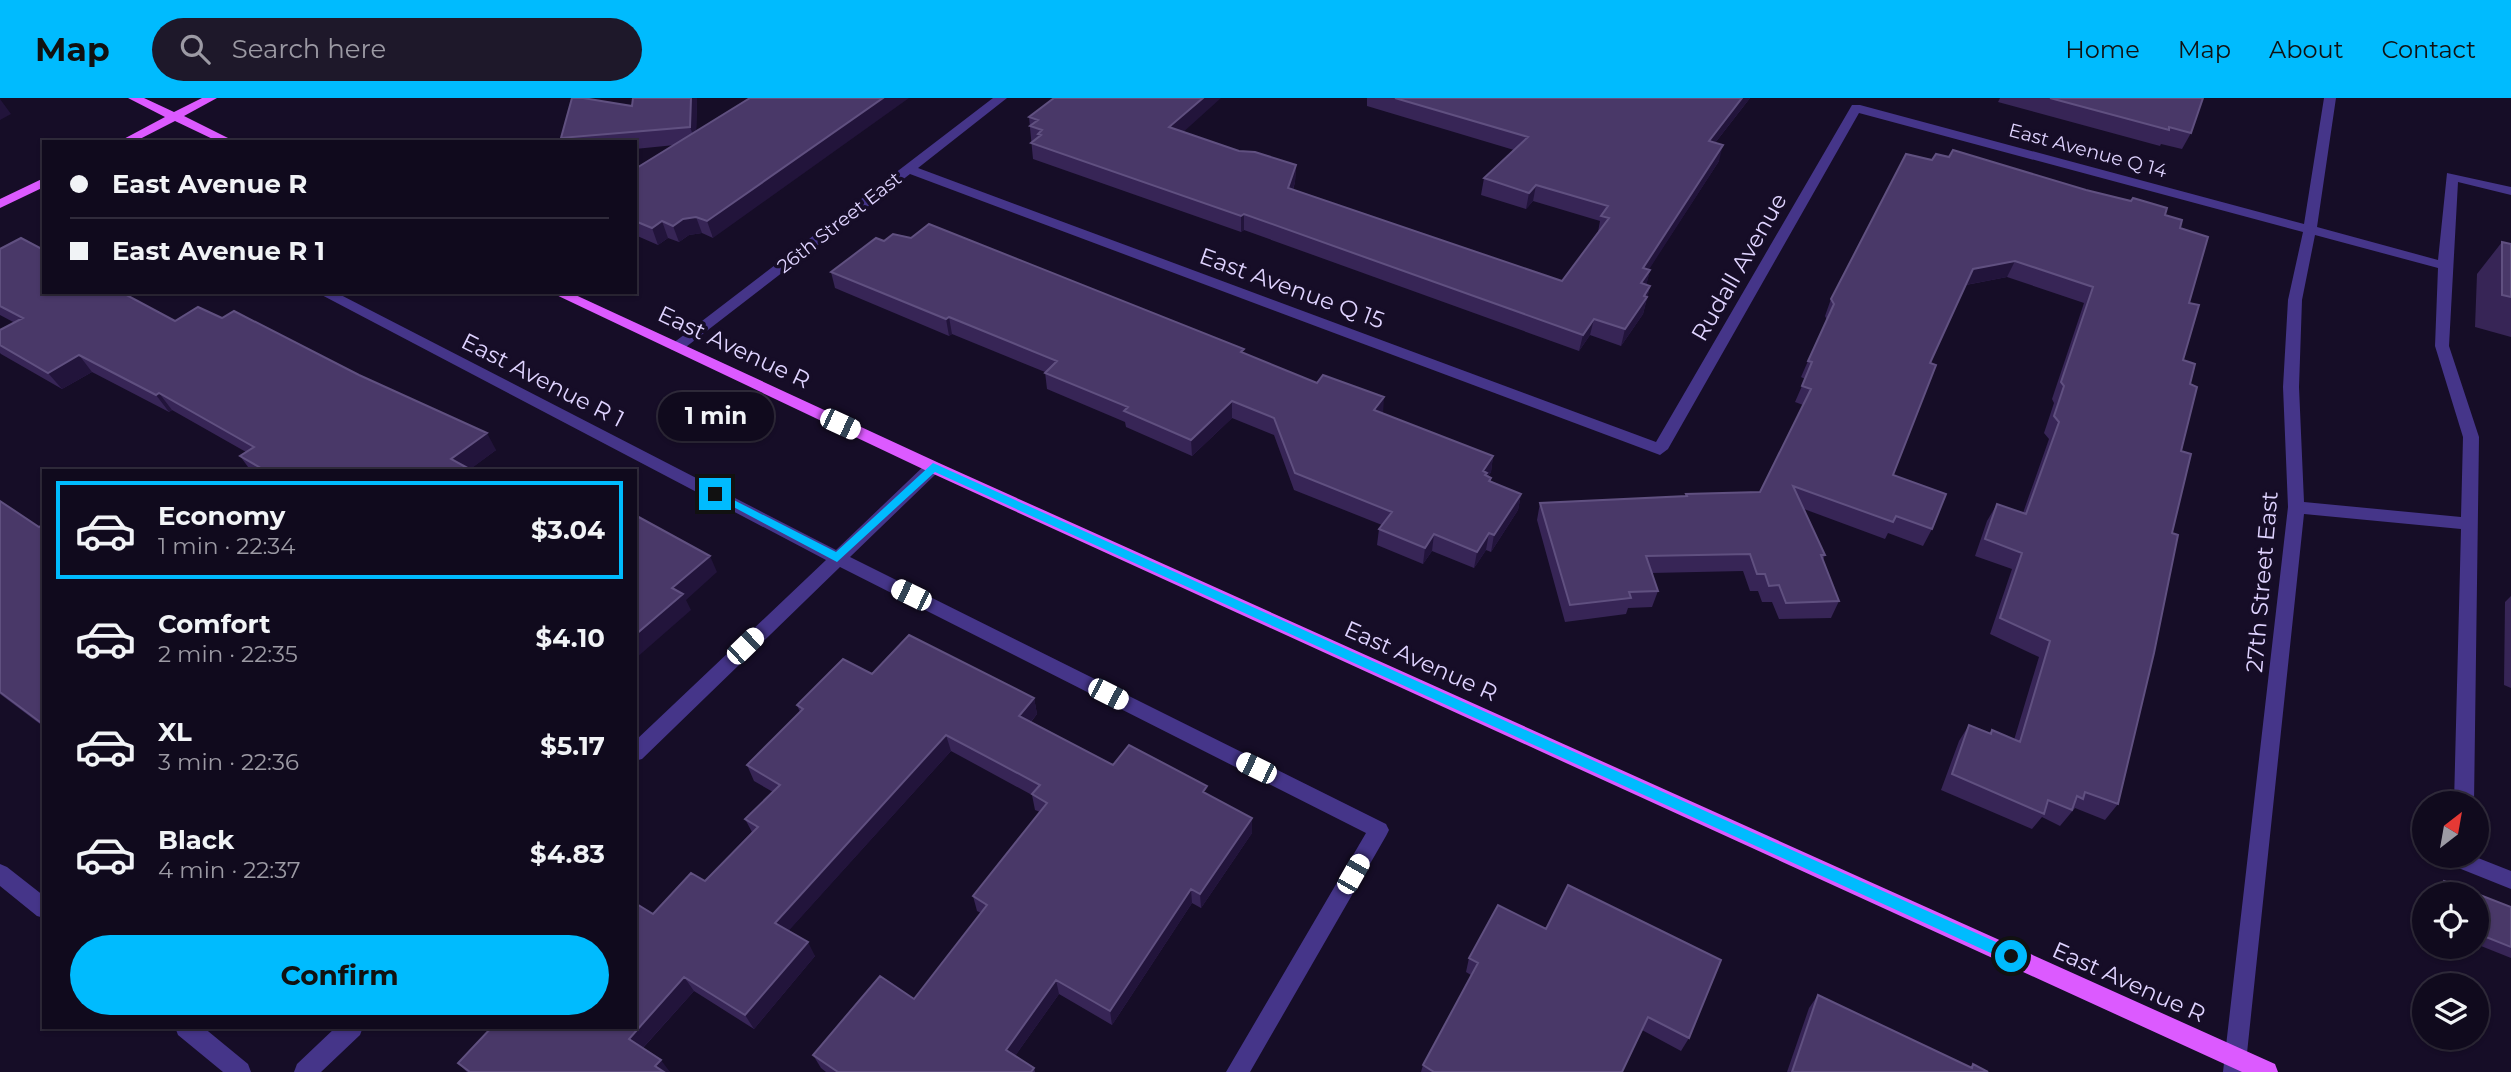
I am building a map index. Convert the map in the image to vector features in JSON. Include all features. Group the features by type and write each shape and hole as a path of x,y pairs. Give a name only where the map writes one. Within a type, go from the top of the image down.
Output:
{"main road":[{"path":"134,98 226,140"},
{"path":"128,140 211,98"},
{"path":"0,204 42,183"},
{"name":"East Avenue R","path":"561,294 2235,1065 2267,1072"}],"street":[{"name":"26th Street East","path":"677,347 1001,98"},
{"name":"27th Street East","path":"2235,1065 2296,507 2291,387 2295,300 2310,229 2330,98"},
{"name":"East Avenue Q 14","path":"1856,108 2445,267"},
{"name":"Rudall Avenue","path":"1660,449 1856,108"},
{"name":"East Avenue Q 15","path":"908,169 1660,449"},
{"path":"2464,791 2471,437 2442,346 2452,176 2511,191"},
{"name":"East Avenue R 1","path":"327,294 837,558 1379,830 1237,1072"},
{"path":"637,751 933,467"},
{"path":"2296,507 2469,524"},
{"path":"2481,868 2511,880"},
{"path":"0,873 42,907"},
{"path":"188,1029 240,1072"},
{"path":"305,1072 350,1029"}],"building":[{"path":"572,98 632,106 633,98 691,98 690,127 561,138"},
{"path":"750,98 883,98 707,221 696,217 683,219 673,226 662,221 652,228 637,222 637,168"},
{"path":"1054,98 1203,98 1169,127 1239,151 1255,152 1296,165 1288,188 1562,281 1609,218 1601,216 1608,206 1536,185 1529,193 1484,178 1528,137 1395,98 1742,98 1709,141 1723,145 1643,268 1650,270 1641,283 1650,286 1644,296 1647,297 1625,329 1594,319 1583,335 1244,214 1241,216 1031,143 1041,135 1038,134 1042,130 1030,126 1038,120 1029,117"},
{"path":"2050,98 2203,98 2191,133 2169,127 2169,130"},
{"path":"1953,150 2086,190 2131,201 2133,198 2167,208 2165,215 2182,220 2180,228 2208,237 2189,303 2199,305 2183,360 2195,364 2190,384 2197,387 2181,451 2191,454 2172,533 2178,535 2154,653 2118,804 2085,792 2083,799 2077,796 2072,810 2048,800 2044,814 1952,774 1969,725 1991,734 1992,730 2020,742 2050,641 2000,618 2022,553 1985,539 1997,504 2026,514 2059,422 2054,416 2064,386 2061,382 2093,287 2015,261 1973,269 1930,363 1936,365 1893,475 1946,494 1932,529 1896,516 1893,522 1793,486 1825,555 1821,555 1839,601 1786,603 1779,585 1769,586 1765,574 1757,574 1750,554 1646,556 1658,591 1629,592 1631,598 1570,605 1540,503 1760,492 1811,389 1802,386 1812,362 1808,361 1834,304 1831,299 1906,154 1932,160 1936,154 1949,157"},
{"path":"929,224 1244,349 1241,352 1317,383 1323,375 1384,397 1374,410 1493,456 1483,471 1491,478 1489,481 1521,494 1494,535 1489,533 1477,552 1434,534 1425,548 1379,529 1392,512 1295,473 1274,418 1232,401 1191,440 1124,411 1128,407 1045,373 1057,361 831,272 876,238 884,241 893,234 911,238"},
{"path":"21,238 42,249 42,294 125,294 175,321 198,307 222,318 234,311 359,375 487,433 451,459 469,469 263,469 240,456 254,447 159,393 156,395 79,355 48,373 0,345 0,330 23,318 0,306 0,249"},
{"path":"2502,242 2511,244 2511,297 2502,295"},
{"path":"0,501 39,527 42,525 42,724 0,692"},
{"path":"637,516 710,556 672,588 683,594 637,633"},
{"path":"909,635 1034,698 1019,716 1113,765 1129,745 1207,786 1203,792 1252,818 1200,894 1191,889 1110,1011 1056,980 1006,1050 1034,1068 1031,1072 838,1072 813,1055 880,976 914,999 987,905 973,896 1047,803 1032,794 1040,785 946,735 775,923 808,942 745,1015 684,977 629,1039 661,1060 655,1066 664,1072 470,1072 458,1063 490,1029 637,1029 637,904 653,914 691,873 705,881 758,827 745,819 780,785 747,765 803,709 797,705 843,659 872,674"},
{"path":"1568,885 1721,960 1689,1038 1648,1017 1622,1072 1434,1072 1423,1065 1478,963 1469,958 1498,905 1546,929"},
{"path":"2489,898 2511,907 2511,947 2489,938"},
{"path":"1818,995 1972,1068 1973,1064 1988,1072 1792,1072"}],"route":[{"path":"715,494 837,558 933,467 2011,956"}]}
